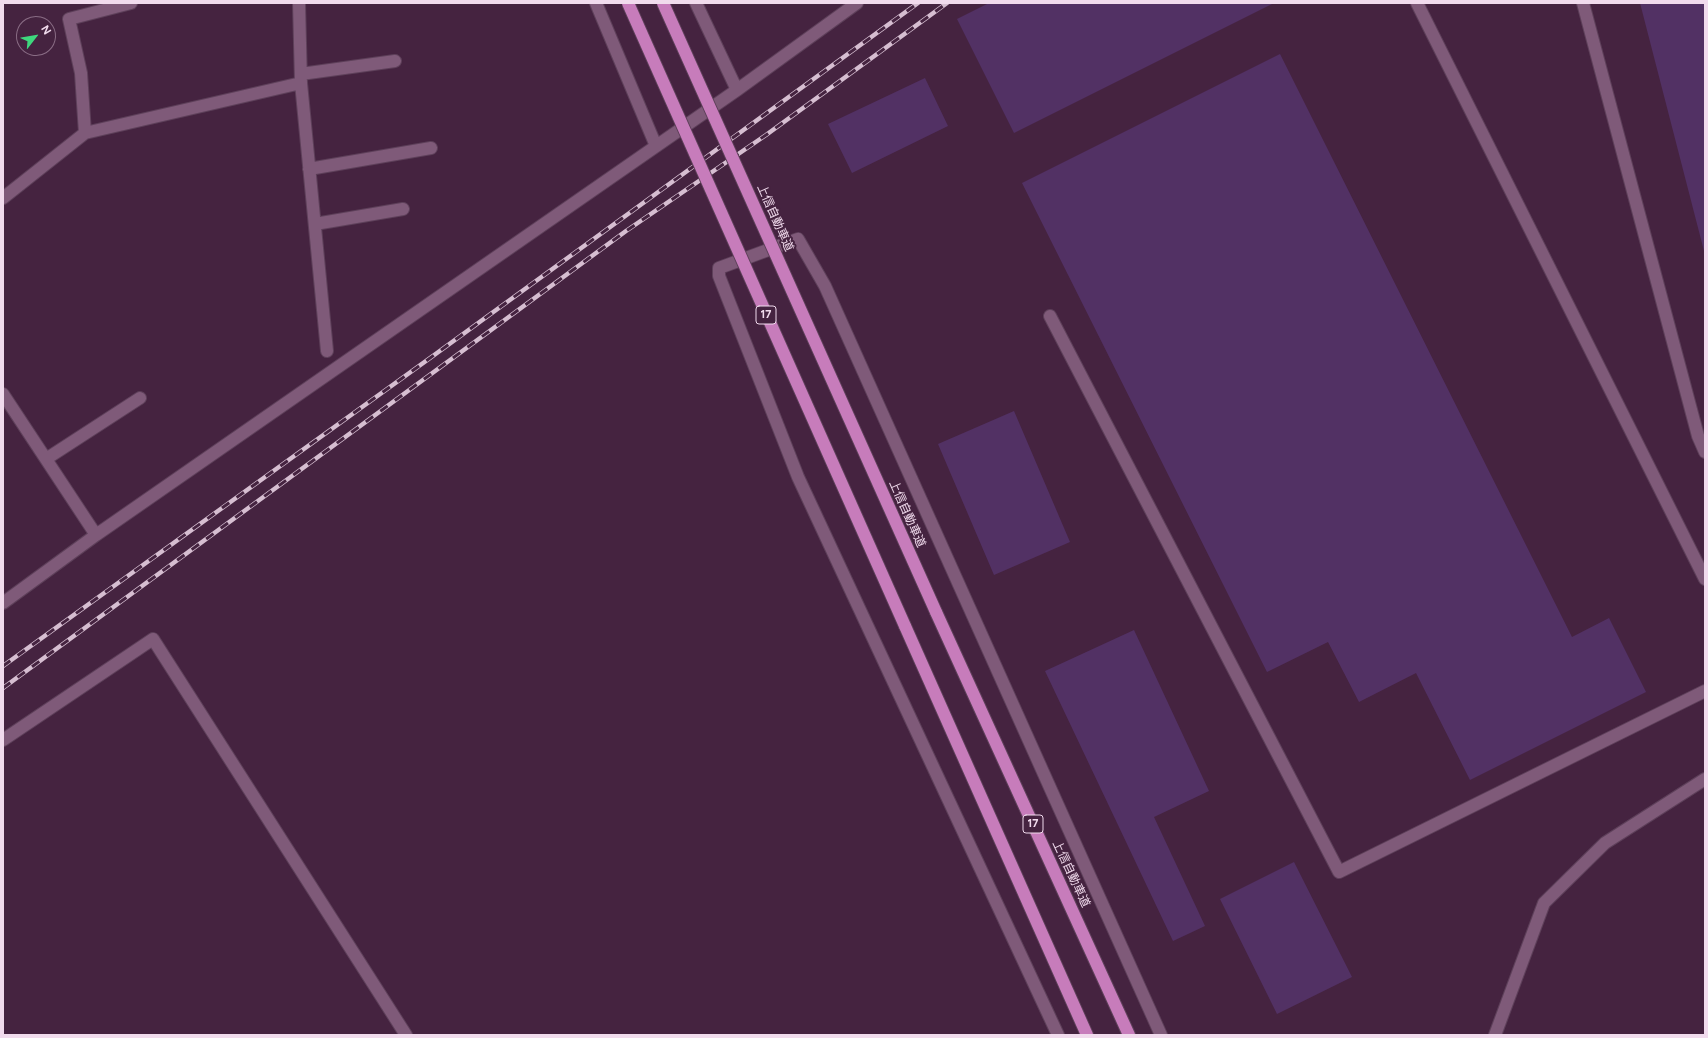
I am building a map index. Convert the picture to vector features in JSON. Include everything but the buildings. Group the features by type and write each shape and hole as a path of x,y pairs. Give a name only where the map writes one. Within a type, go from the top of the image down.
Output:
{"highway":[{"name":"17","path":"628,3 1087,1035"},
{"name":"上信自動車道","path":"664,3 936,612 1129,1035"}],"street":[{"path":"84,133 82,73 69,19 131,3"},
{"path":"299,3 301,78 327,351"},
{"path":"596,3 656,146"},
{"path":"696,3 737,90"},
{"path":"3,603 96,535 737,90 857,3"},
{"path":"1417,3 1705,579"},
{"path":"1583,3 1698,436 1705,452"},
{"path":"3,198 84,133 301,78 395,61"},
{"path":"309,168 432,148"},
{"path":"315,224 403,209"},
{"path":"1058,1035 798,477 719,276 719,268 798,239 825,286 1160,1035"},
{"path":"1050,316 1339,872 1705,691"},
{"path":"3,394 96,535"},
{"path":"46,459 140,398"},
{"path":"3,740 153,639 406,1035"},
{"path":"1495,1035 1544,903 1605,843 1705,779"}],"railway":[{"path":"3,666 918,3"},
{"path":"3,688 626,231 766,135 947,3"}]}
